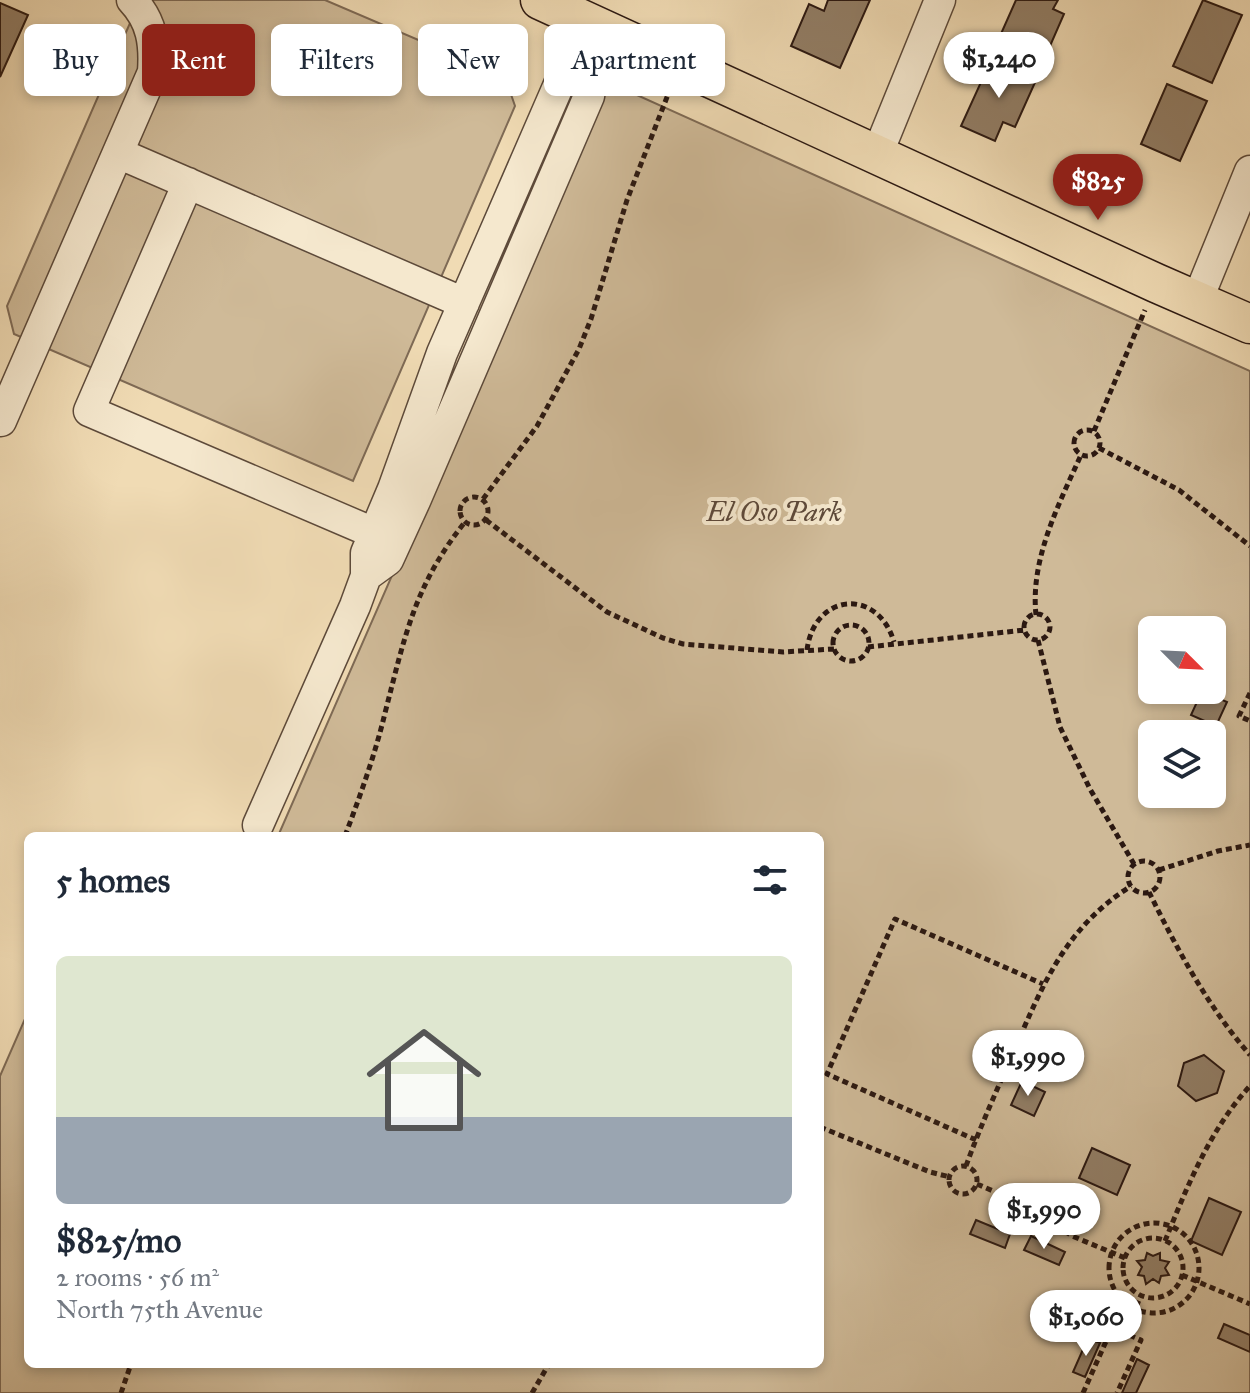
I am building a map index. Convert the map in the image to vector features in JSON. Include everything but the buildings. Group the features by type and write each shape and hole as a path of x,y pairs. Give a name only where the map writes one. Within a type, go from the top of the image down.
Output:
{"main road":[{"path":"540,0 575,24"},
{"path":"725,93 877,155 1250,324"}],"street":[{"path":"1,421 153,72 155,46 147,19 132,0"},
{"path":"877,155 940,0"},
{"path":"258,825 366,576 366,553 464,303 554,96"},
{"path":"366,576 388,560 589,96"},
{"path":"118,153 464,303"},
{"path":"1197,301 1250,171"},
{"path":"188,183 89,411 374,533"}],"path":[{"path":"483,499 537,426 579,349 659,113"},
{"path":"1094,431 1156,283"},
{"path":"1082,430 1094,431 1099,438 1099,448 1092,456 1081,455 1074,446 1076,435 1082,430"},
{"path":"1099,448 1179,490 1250,546"},
{"path":"1036,615 1043,548 1081,455"},
{"path":"469,498 483,499 489,511 486,520 478,525 465,522 460,513 462,504 469,498"},
{"path":"486,520 607,612 651,633 683,644 783,652 834,649"},
{"path":"346,832 382,724 414,606 432,569 465,522"},
{"path":"807,650 808,635 815,622 826,611 840,605 869,607 890,628 894,642"},
{"path":"1036,615 1046,617 1050,626 1047,636 1038,640 1029,637 1025,630 1027,620 1036,615"},
{"path":"852,625 867,635 868,647 862,656 851,661 840,658 834,649 836,632 841,627 852,625"},
{"path":"868,647 1025,630"},
{"path":"1038,640 1060,727 1090,789 1134,864"},
{"path":"1250,693 1239,716 1250,721"},
{"path":"1159,870 1218,851 1250,845"},
{"path":"1148,861 1159,870 1160,880 1149,892 1139,892 1131,886 1129,872 1134,864 1148,861"},
{"path":"966,1166 1043,984 1071,939 1099,909 1131,886"},
{"path":"1149,892 1189,968 1221,1018 1250,1055"},
{"path":"976,1140 827,1074 895,919 1043,984"},
{"path":"1165,1241 1225,1115 1250,1086"},
{"path":"824,1129 930,1172 950,1177"},
{"path":"966,1166 977,1175 977,1184 968,1193 960,1194 953,1189 950,1177 958,1167 966,1166"},
{"path":"977,1184 1025,1205 1072,1236 1125,1258"},
{"path":"1153,1223 1171,1227 1190,1241 1195,1250 1198,1260 1196,1281 1189,1295 1165,1312 1150,1313 1135,1309 1122,1300 1113,1286 1109,1269 1112,1253 1121,1238 1136,1227 1153,1223"},
{"path":"1146,1239 1165,1241 1178,1251 1183,1267 1179,1284 1166,1295 1141,1295 1126,1280 1125,1258 1137,1243 1146,1239"},
{"path":"1182,1275 1250,1304"},
{"path":"1125,1334 1141,1295"},
{"path":"1083,1393 1112,1328 1141,1340 1117,1393"},
{"path":"121,1393 130,1368"},
{"path":"532,1393 547,1368"}],"green space":[{"path":"140,0 325,0 381,24 271,24 271,96 402,96 402,33 418,40 418,96 512,96 515,106 353,481 14,334 7,306 98,96 126,96 126,32"},
{"name":"El Oso Park","path":"602,96 639,96 1250,371 1250,1393 0,1393 0,1076 24,1021 24,1368 824,1368 824,832 280,832"}]}
